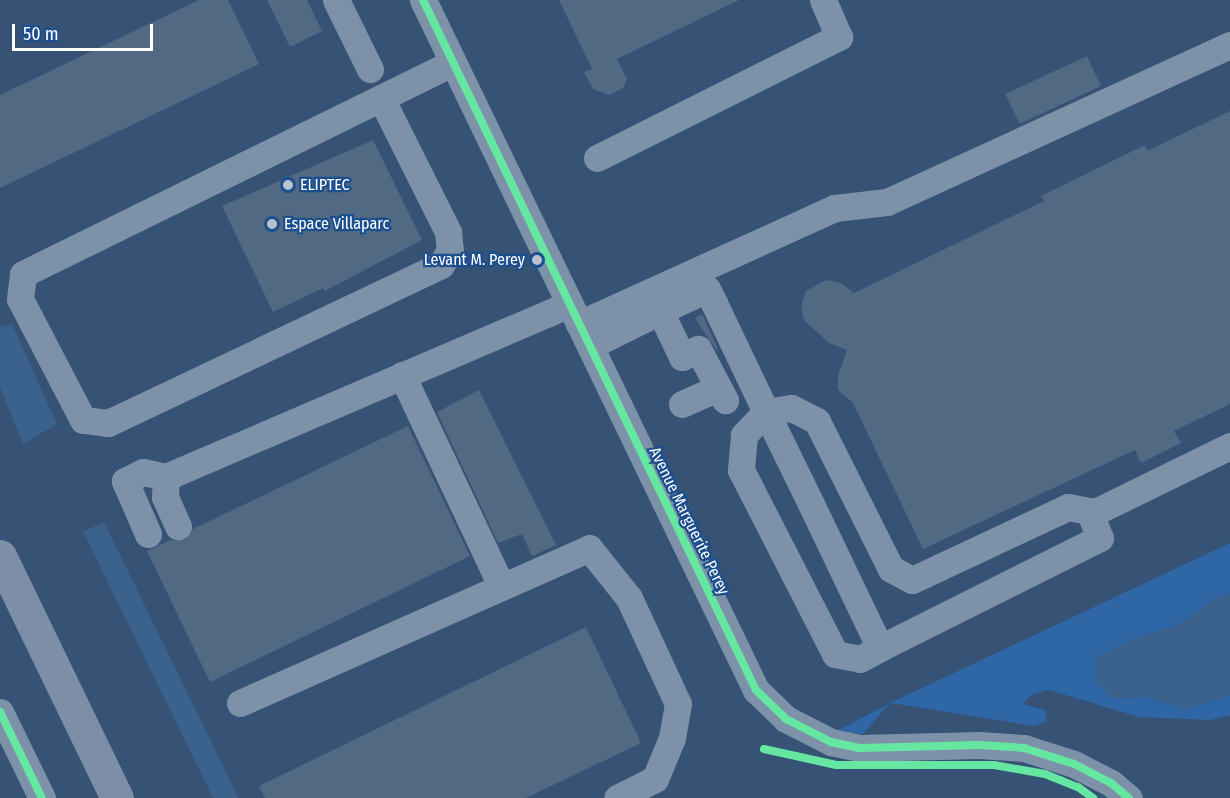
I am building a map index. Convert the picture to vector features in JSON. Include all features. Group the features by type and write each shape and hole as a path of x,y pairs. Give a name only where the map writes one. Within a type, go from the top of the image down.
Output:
{"main road":[{"path":"0,556 117,798"}],"street":[{"path":"336,0 370,69"},
{"name":"Avenue Marguerite Perey","path":"423,0 756,690 786,719 831,742 860,748 979,745 1024,748 1074,764 1111,783 1129,798"},
{"path":"597,158 839,37 823,0"},
{"path":"579,325 835,208 886,202 1230,45"},
{"path":"382,100 448,232 450,250 441,265 108,423 82,420 20,298 23,274 382,100 453,62"},
{"path":"148,534 125,481 143,472 166,477 402,375 579,325 660,311 708,289 880,648"},
{"path":"660,311 673,361 698,349 721,394 682,404"},
{"path":"402,375 501,585"},
{"path":"1091,514 1100,538 860,659 848,659 831,649 741,470 744,435 766,412 791,408 817,421 891,569 912,580 1068,507 1091,514 1230,446"},
{"path":"166,477 165,497 178,526"},
{"path":"240,703 501,585 590,548 629,598 678,704 672,738 655,779 617,798"},
{"path":"4,729 42,798"}],"shaded area":[{"path":"12,324 57,424 23,444 0,387 0,327"},
{"path":"104,522 239,798 213,798 83,532"},
{"path":"1230,543 1230,593 1216,598 1181,624 1141,636 1111,698 1147,697 1185,709 1230,695 1230,715 1210,720 1139,717 1049,690 1031,695 1023,704 1045,710 1047,721 1035,726 890,703"},
{"path":"1230,593 1230,695 1186,709 1147,697 1111,698 1096,681 1097,656 1141,636 1181,624 1216,598"},
{"path":"890,703 863,734 835,732"}],"building":[{"path":"199,0 228,0 259,64 0,188 0,95"},
{"path":"267,0 307,0 322,31 290,47"},
{"path":"559,0 739,0 617,59 627,79 623,88 609,95 593,89 584,72 592,69"},
{"path":"1087,56 1101,86 1019,124 1005,94"},
{"path":"1230,111 1230,404 1174,431 1181,443 1141,463 1135,450 923,549 853,403 838,390 838,376 847,350 829,343 804,320 801,307 806,291 826,280 841,283 854,293 1044,201 1041,196 1145,145 1147,151"},
{"name":"Espace Villaparc","path":"373,140 422,240 325,291 323,288 273,312 222,206"},
{"path":"702,314 718,349 716,350 695,318"},
{"path":"479,390 556,545 532,556 522,534 498,543 437,412"},
{"path":"408,426 470,556 210,682 147,551 171,540 185,540 193,529"},
{"path":"586,627 641,743 526,798 265,798 259,786"}],"cycle path":[{"path":"423,0 756,690 786,719 831,742 860,748 979,745 1024,748 1074,764 1111,783 1129,798"},
{"path":"0,712 42,798"},
{"path":"764,749 836,765 994,765 1045,774 1078,787 1093,798"}],"place":[{"name":"ELIPTEC","path":"288,185"},
{"name":"Espace Villaparc","path":"272,224"},
{"name":"Levant M. Perey","path":"537,260"}]}
